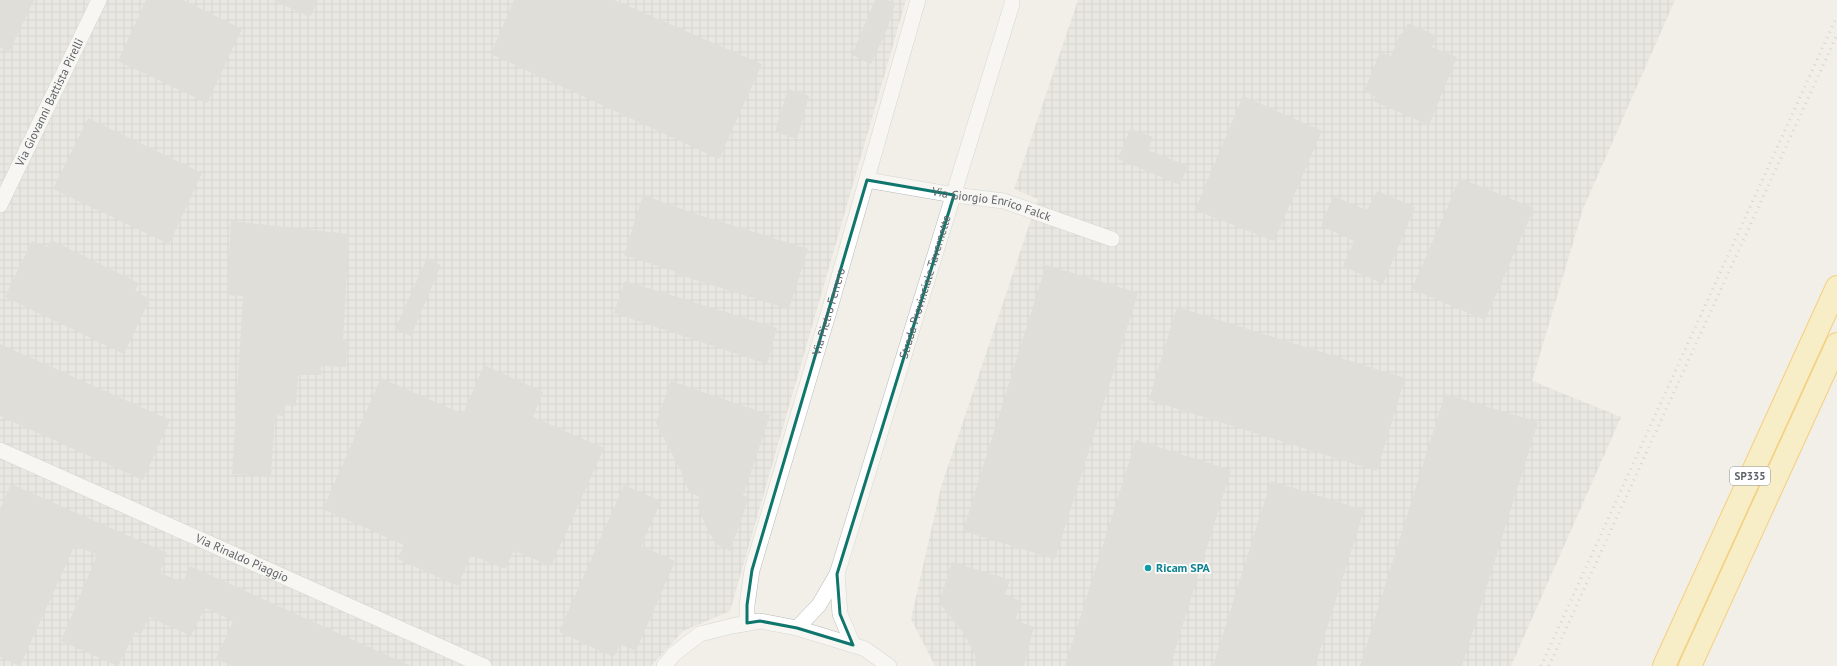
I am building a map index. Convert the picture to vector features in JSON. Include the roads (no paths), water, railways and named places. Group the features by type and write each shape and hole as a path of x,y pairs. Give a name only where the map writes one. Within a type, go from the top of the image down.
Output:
{"highway":[{"name":"SP335","path":"1664,666 1837,287"},
{"name":"SP335","path":"1690,666 1837,344"}],"street":[{"name":"Via Giovanni Battista Pirelli","path":"0,205 99,0"},
{"name":"Via Pietro Ferrero","path":"747,623 747,605 752,570 867,180 918,0"},
{"name":"Strada Provinciale Tavernette","path":"797,628 818,605 837,574 954,195 1012,0"},
{"name":"Via Giorgio Enrico Falck","path":"867,180 954,195 1004,201 1112,239"},
{"name":"Via Rinaldo Piaggio","path":"0,450 484,666"},
{"name":"Strada Provinciale Tavernette","path":"837,574 840,614 853,645"},
{"path":"664,666 674,654 700,634 760,621 797,628 853,645 864,650 889,666"}],"railway":[{"path":"1541,666 1837,16"},
{"path":"1549,666 1837,35"}],"place":[{"name":"Ricam SPA","path":"1148,568"}]}
